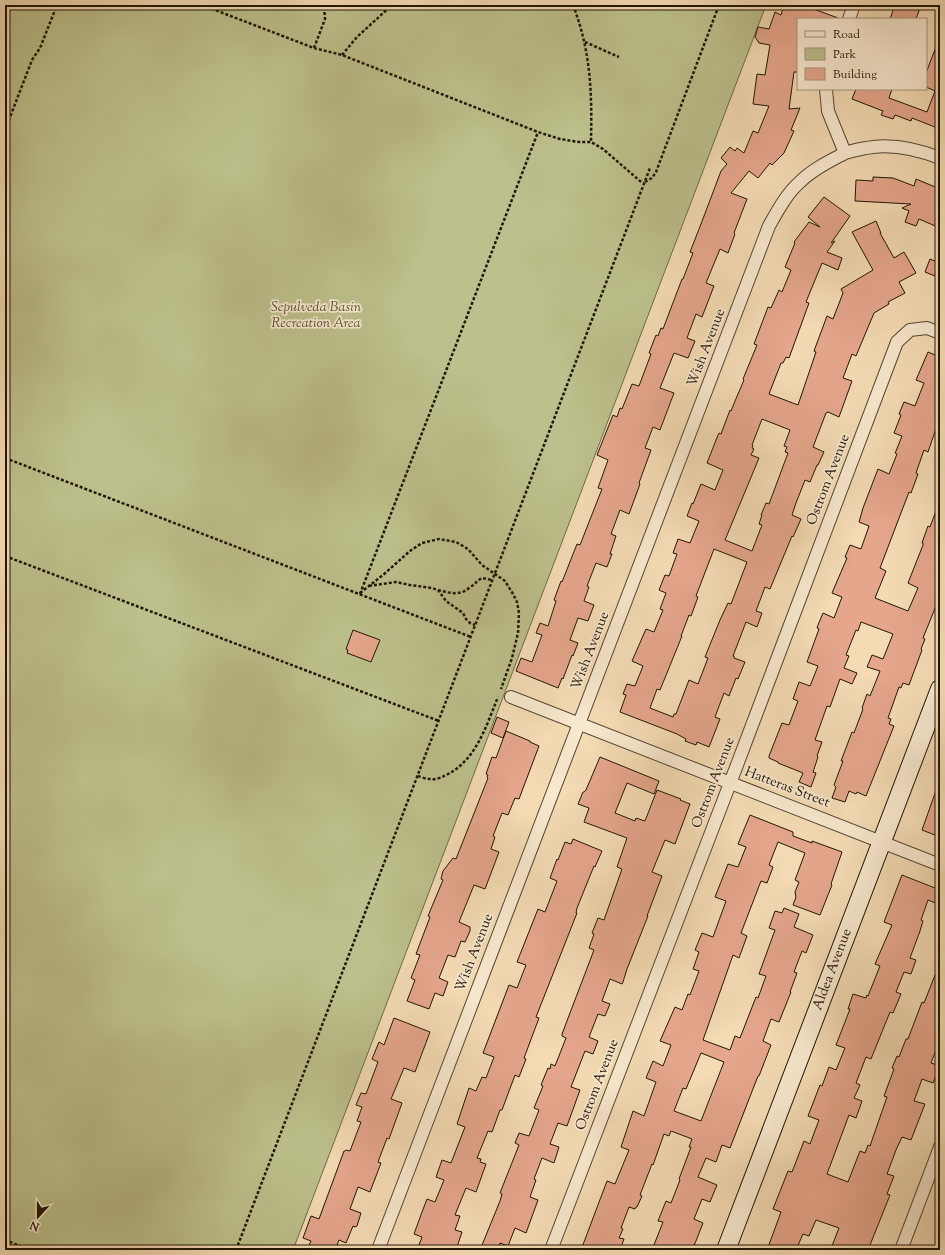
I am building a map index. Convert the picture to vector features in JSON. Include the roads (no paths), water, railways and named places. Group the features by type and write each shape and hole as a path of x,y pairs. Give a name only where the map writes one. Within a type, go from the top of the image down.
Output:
{"street":[{"path":"849,18 854,5"},
{"path":"826,90 828,111 845,153"},
{"name":"Wish Avenue","path":"378,1250 769,226 782,204 801,181 821,166 845,153 867,147 892,146 918,150 940,158"},
{"name":"Ostrom Avenue","path":"551,1250 897,342 910,330 927,328 940,333"},
{"name":"Aldea Avenue","path":"726,1250 940,689"},
{"name":"Hatteras Street","path":"511,697 940,864"},
{"path":"901,1250 940,1147"}],"park label":[{"name":"Sepulveda Basin Recreation Area","path":"316,316"}]}
